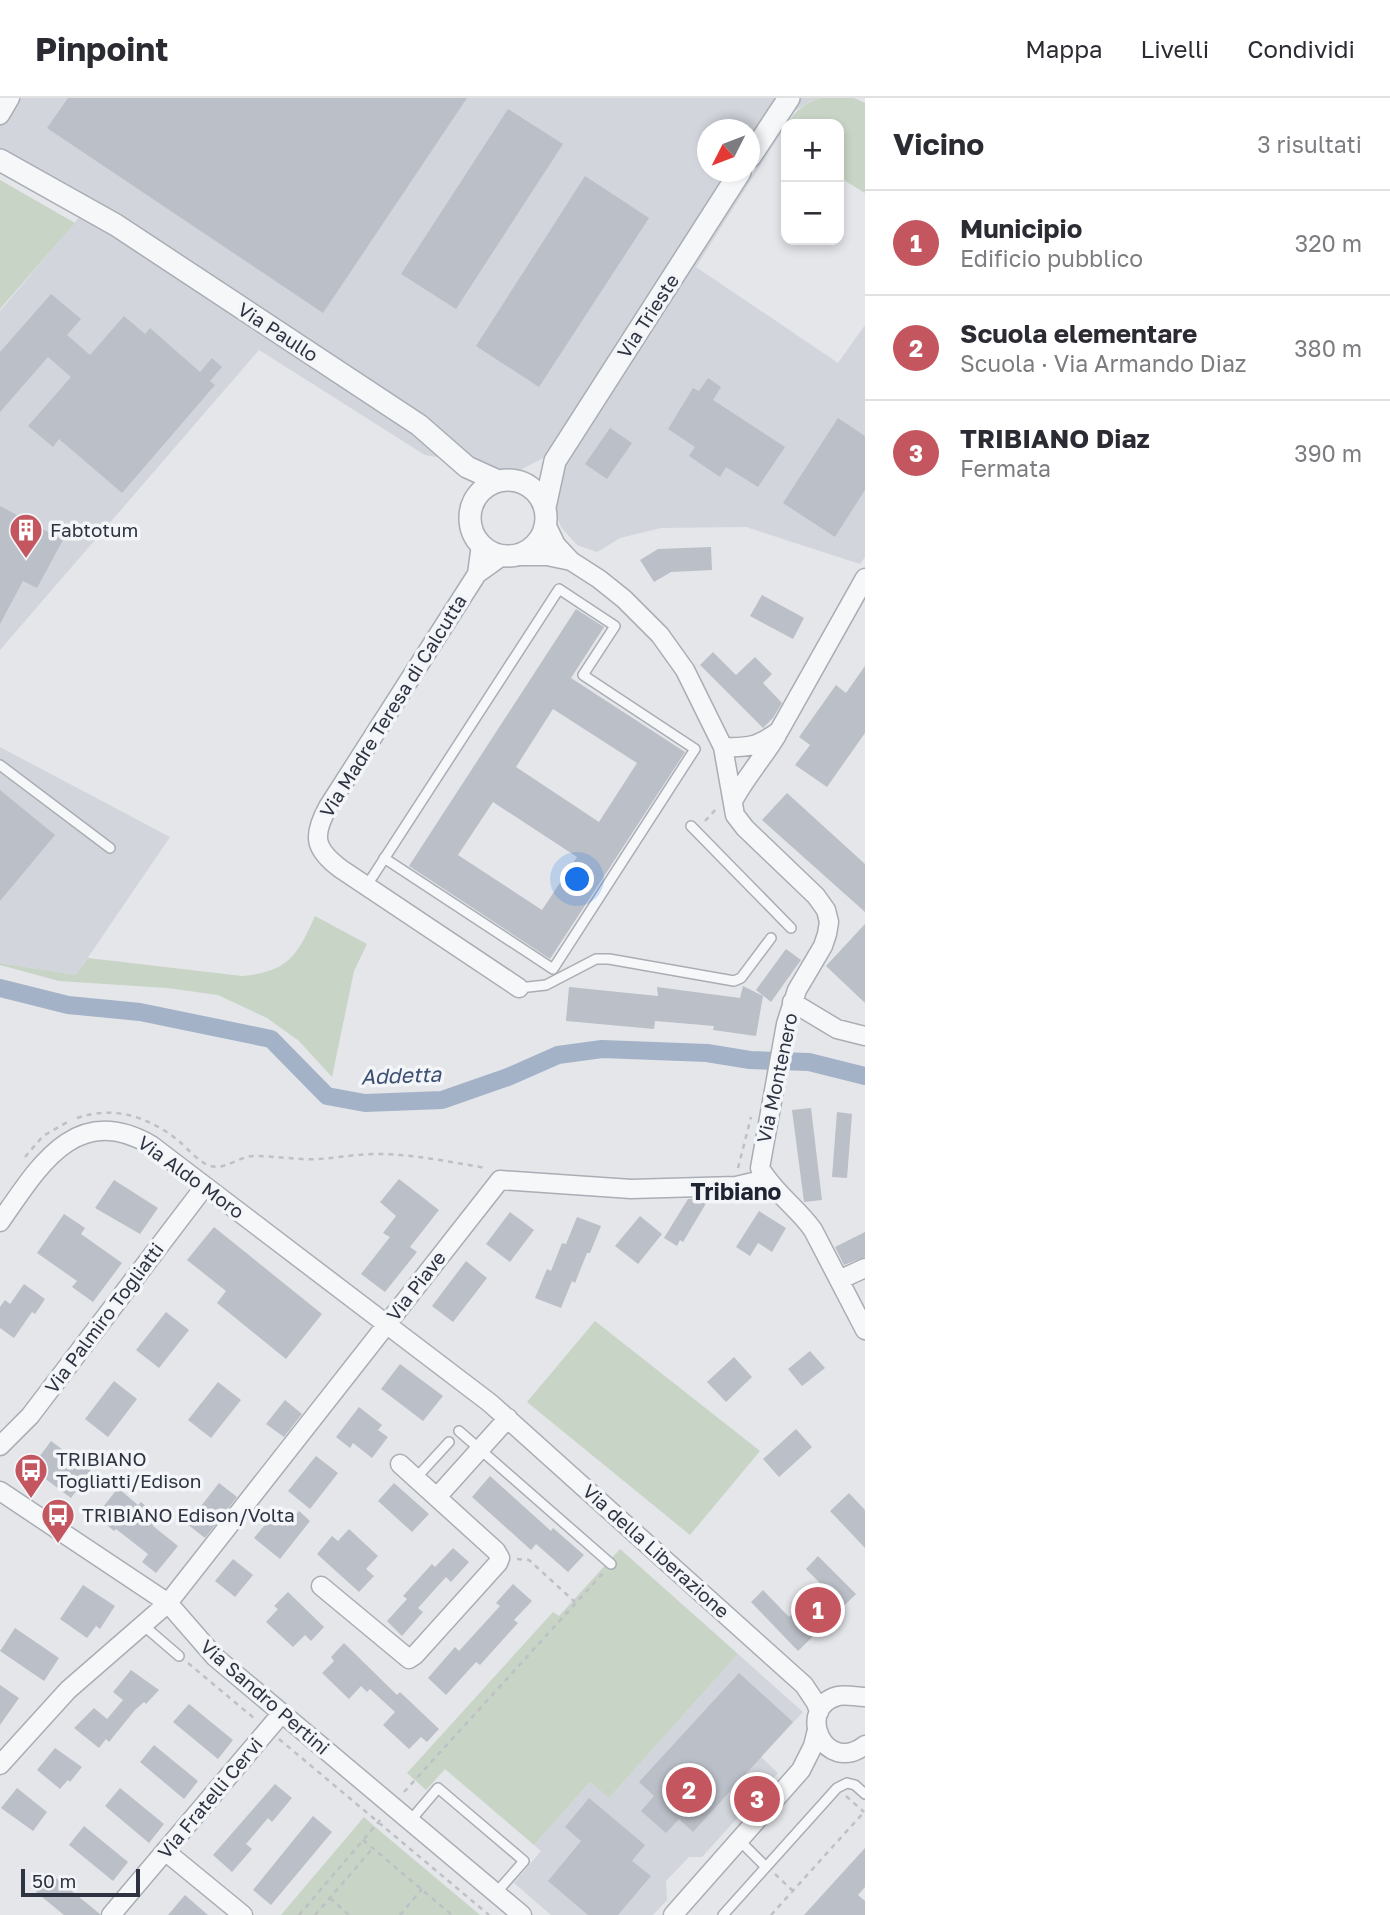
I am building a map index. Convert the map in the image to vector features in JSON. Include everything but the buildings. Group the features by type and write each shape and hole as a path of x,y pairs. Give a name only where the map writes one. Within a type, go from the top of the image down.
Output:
{"street":[{"path":"0,115 10,98"},
{"path":"760,142 789,98"},
{"name":"Via Paullo","path":"0,160 95,214 419,425 467,467 533,489 556,545 571,561 624,599 660,635 685,670 723,747 726,804 746,828 816,896"},
{"name":"Via Trieste","path":"545,515 555,461 734,182"},
{"name":"Via Paullo","path":"456,458 472,502 470,525 481,545 490,552 508,556 547,556 571,561"},
{"path":"472,502 479,492 506,480 530,475 555,461"},
{"path":"508,556 526,552 535,545 542,535 545,515"},
{"name":"Via Madre Teresa di Calcutta","path":"481,545 477,574 318,825 318,843 325,857 519,988"},
{"name":"Via Madre Teresa di Calcutta","path":"477,574 508,556"},
{"path":"726,804 764,757 865,578"},
{"path":"723,747 749,748 779,731"},
{"name":"Via Montenero","path":"766,1179 760,1168 760,1159 792,1002 827,934 829,922 826,910 816,896"},
{"path":"792,1002 837,1028 865,1036"},
{"name":"Via Aldo Moro","path":"0,1223 39,1166 54,1151 83,1135 99,1131 118,1131 136,1136 205,1185 387,1324"},
{"path":"766,1179 804,1217 813,1230 865,1330"},
{"name":"Via Piave","path":"0,1765 68,1690 168,1603 500,1180 631,1189 736,1186 766,1179"},
{"name":"Via Palmiro Togliatti","path":"0,1446 30,1416 205,1185"},
{"path":"839,1280 865,1268"},
{"name":"Via della Liberazione","path":"387,1324 508,1418 804,1685 827,1746 845,1753"},
{"path":"438,1497 508,1418"},
{"path":"321,1586 409,1658 415,1655 500,1558 496,1551 400,1464"},
{"name":"Via Sandro Pertini","path":"0,1491 168,1603 215,1657 522,1915"},
{"name":"Via della Liberazione","path":"804,1685 854,1698"},
{"path":"673,1915 801,1770 813,1746 818,1721 827,1701 854,1698"},
{"name":"Via Fratelli Cervi","path":"110,1915 282,1713"},
{"path":"801,1770 820,1760 854,1751 865,1745"},
{"path":"165,1851 243,1915"}],"lane":[{"path":"366,886 384,858 559,589 615,625 583,675 695,749 552,968 384,858"},
{"path":"0,765 110,848"},
{"path":"693,828 791,928"},
{"path":"519,988 546,985 596,959 734,981 741,978 771,939"},
{"path":"459,1431 611,1564"},
{"path":"416,1478 449,1442"},
{"path":"143,1625 180,1656"},
{"path":"723,1915 837,1788 847,1783 855,1785 865,1794"},
{"path":"410,1821 438,1788 524,1861 496,1894"},
{"path":"739,1840 766,1867"}],"path":[{"path":"693,828 726,804"},
{"path":"23,1159 43,1136 58,1126 91,1113 114,1112 139,1118 165,1130 208,1166 224,1166 244,1156 319,1159 338,1155 374,1154 404,1155 486,1168"},
{"path":"738,1171 751,1114 756,1112"},
{"path":"500,1558 529,1560 576,1603"},
{"path":"299,1915 392,1805 611,1564"},
{"path":"180,1656 489,1915"},
{"path":"771,1915 865,1811"},
{"path":"363,1840 452,1915"},
{"path":"316,1915 373,1848"},
{"path":"766,1867 793,1891"},
{"path":"400,1915 422,1889"},
{"path":"330,1898 349,1915"}],"shaded area":[{"path":"0,98 820,98 795,111 790,119 781,119 781,133 760,166 760,119 697,119 697,182 750,182 696,267 838,363 865,325 865,557 860,564 746,527 661,528 620,538 597,552 577,545 561,527 554,510 549,455 518,471 502,472 483,465 425,455 259,350 0,650 0,311 82,214 0,171"},
{"path":"0,747 170,837 76,975 0,963"},
{"path":"738,1654 803,1712 761,1757 778,1773 702,1857 689,1857 666,1881 667,1900 653,1915 551,1915 514,1883 541,1851 534,1845 590,1782 609,1798"}],"green space":[{"path":"820,98 854,98 865,103 865,193 844,180 844,119 791,119 810,102"},
{"path":"0,180 75,223 0,309"},
{"path":"315,916 367,944 354,971 332,1077 299,1041 267,1018 218,995 167,988 59,981 0,965 76,975 88,958 242,976 258,974 270,971 289,960"},
{"path":"595,1321 760,1451 690,1535 527,1402"},
{"path":"620,1549 738,1654 609,1798 590,1782 534,1845 445,1769 426,1790 407,1773 553,1612 559,1616"},
{"path":"364,1817 374,1826 480,1915 281,1915"}],"waterway":[{"name":"Addetta","path":"0,988 68,1005 140,1012 271,1039 327,1096 365,1103 442,1100 508,1077 558,1055 602,1049 707,1053 750,1060 809,1062 865,1076"}],"place":[{"name":"Fabtotum","path":"26,560"},
{"name":"TRIBIANO Togliatti/Edison","path":"31,1500"},
{"name":"TRIBIANO Edison/Volta","path":"58,1545"},
{"name":"Municipio","path":"818,1610"},
{"name":"Scuola elementare","path":"689,1790"},
{"name":"TRIBIANO Diaz","path":"757,1799"}],"district":[{"name":"Tribiano","path":"736,1192"}]}
